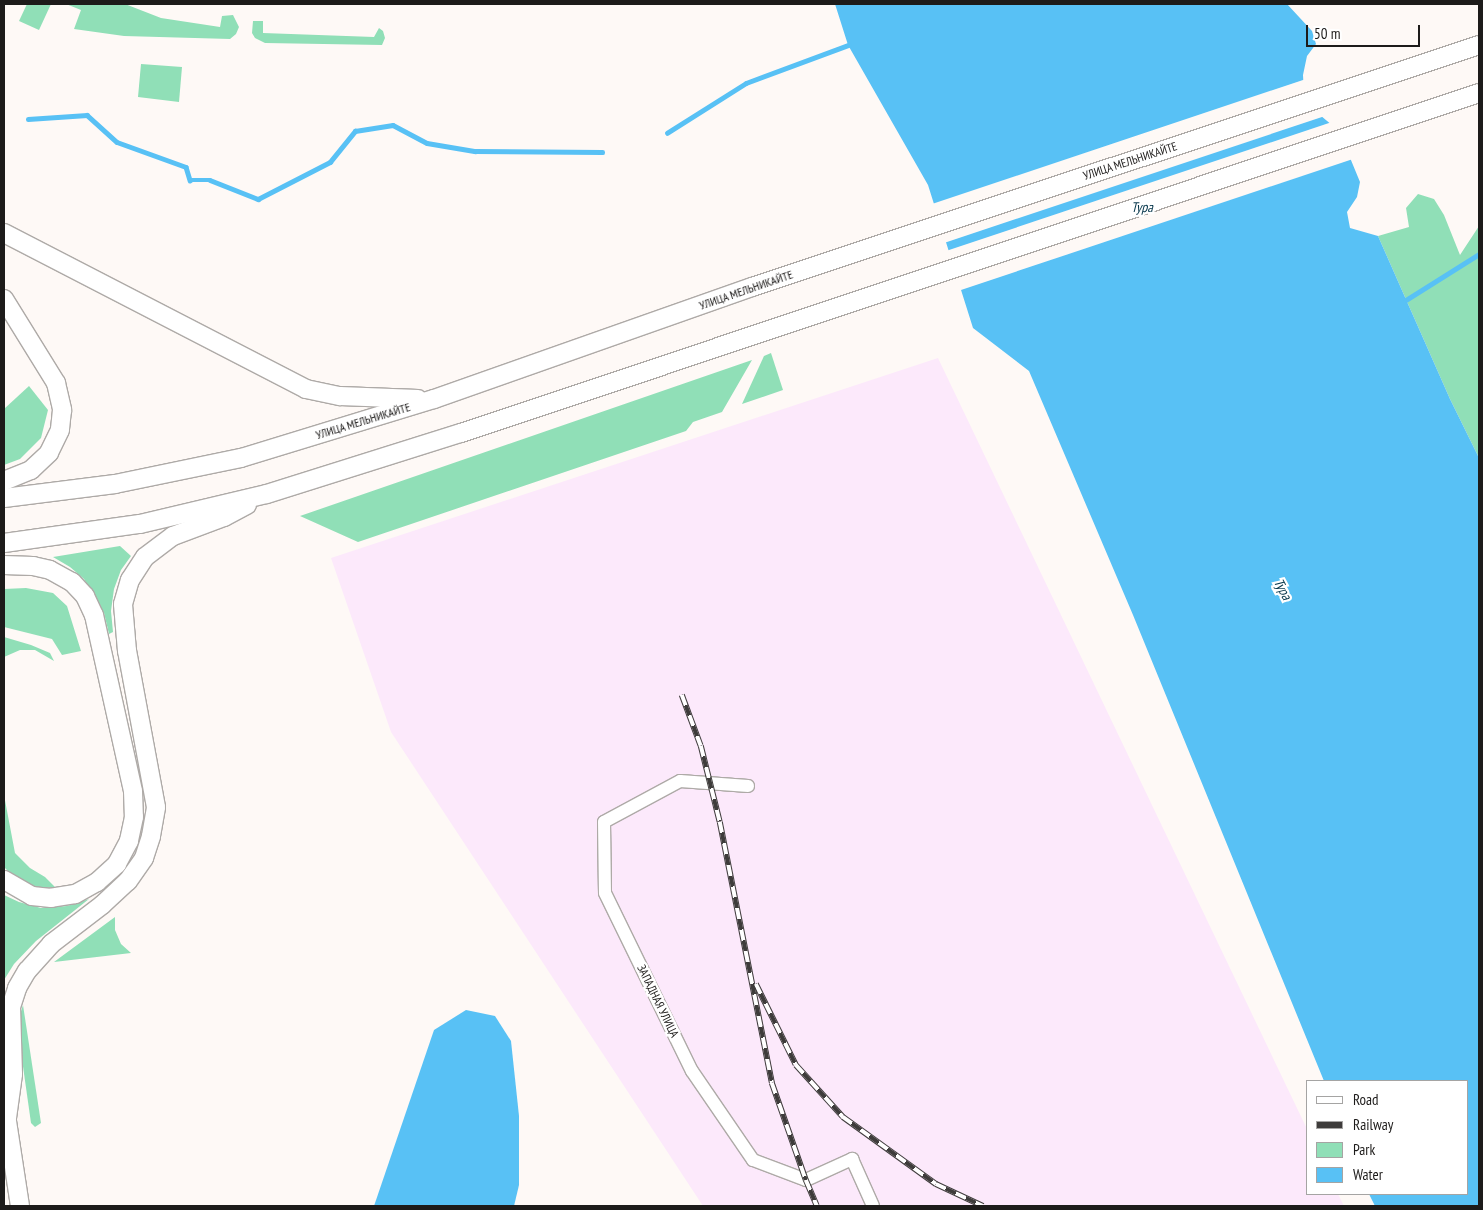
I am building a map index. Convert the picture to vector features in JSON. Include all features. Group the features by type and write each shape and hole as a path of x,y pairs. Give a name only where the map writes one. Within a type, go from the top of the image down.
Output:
{"main road":[{"name":"УЛИЦА МЕЛЬНИКАЙТЕ","path":"4,498 115,484 241,458 434,399 752,287 1479,44"},
{"path":"4,543 140,524 267,494 461,434 1479,93"},
{"path":"4,233 306,389 340,396 434,399"},
{"path":"4,299 56,383 62,410 60,430 49,453 31,470 4,482"},
{"path":"5,1114 13,1074 11,1007 17,988 28,971 51,944 102,905 128,881 144,858 152,836 156,807 127,651 123,604 130,580 145,557 173,536 224,517 267,494"},
{"path":"4,565 32,566 50,570 72,582 85,596 94,615 117,717 133,791 134,817 129,841 117,864 97,882 75,894 52,898 32,896 4,880"},
{"path":"4,1097 20,1206"}],"street":[{"name":"ЗАПАДНАЯ УЛИЦА","path":"748,786 680,781 604,822 605,893 692,1071 753,1160 806,1180 852,1159 873,1206"}],"shaded area":[{"path":"938,358 1306,1127 1306,1195 1338,1195 1344,1206 703,1206 391,732 331,558"}],"green space":[{"path":"27,4 51,4 39,30 19,21"},
{"path":"66,4 125,4 161,18 220,27 222,16 233,15 239,27 236,34 230,39 124,36 74,29 81,10"},
{"path":"253,21 263,21 263,33 374,37 379,28 383,31 385,38 382,45 265,43 255,38 252,33"},
{"path":"141,64 182,67 179,102 138,97"},
{"path":"1418,194 1434,199 1444,215 1460,255 1479,226 1479,458 1450,399 1378,236 1409,227 1406,208"},
{"path":"771,353 783,390 742,404 764,356"},
{"path":"752,360 722,412 693,422 686,431 358,542 300,516"},
{"path":"29,386 48,410 41,438 20,459 4,465 4,409"},
{"path":"120,546 131,556 121,570 114,589 111,611 113,632 109,634 104,613 84,579 70,567 53,557"},
{"path":"26,588 53,593 67,606 81,651 62,655 52,639 4,627 4,589"},
{"path":"4,637 50,653 54,661 35,650 20,650 4,657"},
{"path":"4,795 15,853 30,868 45,877 56,888 34,887 13,876 4,867"},
{"path":"4,895 19,902 41,908 67,906 89,899 36,941 14,964 4,980"},
{"path":"115,917 115,930 121,944 131,953 54,962"},
{"path":"23,1005 41,1123 35,1127 31,1123 17,1024"}],"water":[{"name":"Тура","path":"835,4 1287,4 1312,31 1316,44 1307,56 1303,75 1304,94 1314,110 1339,131 1360,182 1357,197 1347,212 1350,228 1378,236 1450,399 1479,458 1479,1206 1375,1206 1370,1195 1468,1195 1468,1080 1324,1080 1133,615 1029,371 973,328 928,185 848,45"},
{"path":"466,1010 495,1016 511,1041 519,1116 519,1185 514,1206 374,1206 434,1030"}],"pier":[{"path":"1306,79 1307,93 1316,108 1325,116 944,243 932,204"},
{"path":"1332,122 1341,130 1353,159 958,291 946,251"}],"waterway":[{"path":"667,133 746,83 848,45"},
{"path":"28,119 87,115 117,142 186,167 190,180 210,180 258,199 330,162 355,131 393,125 427,143 475,151 602,152"},
{"path":"1406,300 1479,254"}],"railway":[{"path":"682,695 701,746 720,822 772,1083 817,1206"},
{"path":"756,984 796,1065 843,1117 936,1184 983,1206"}]}
